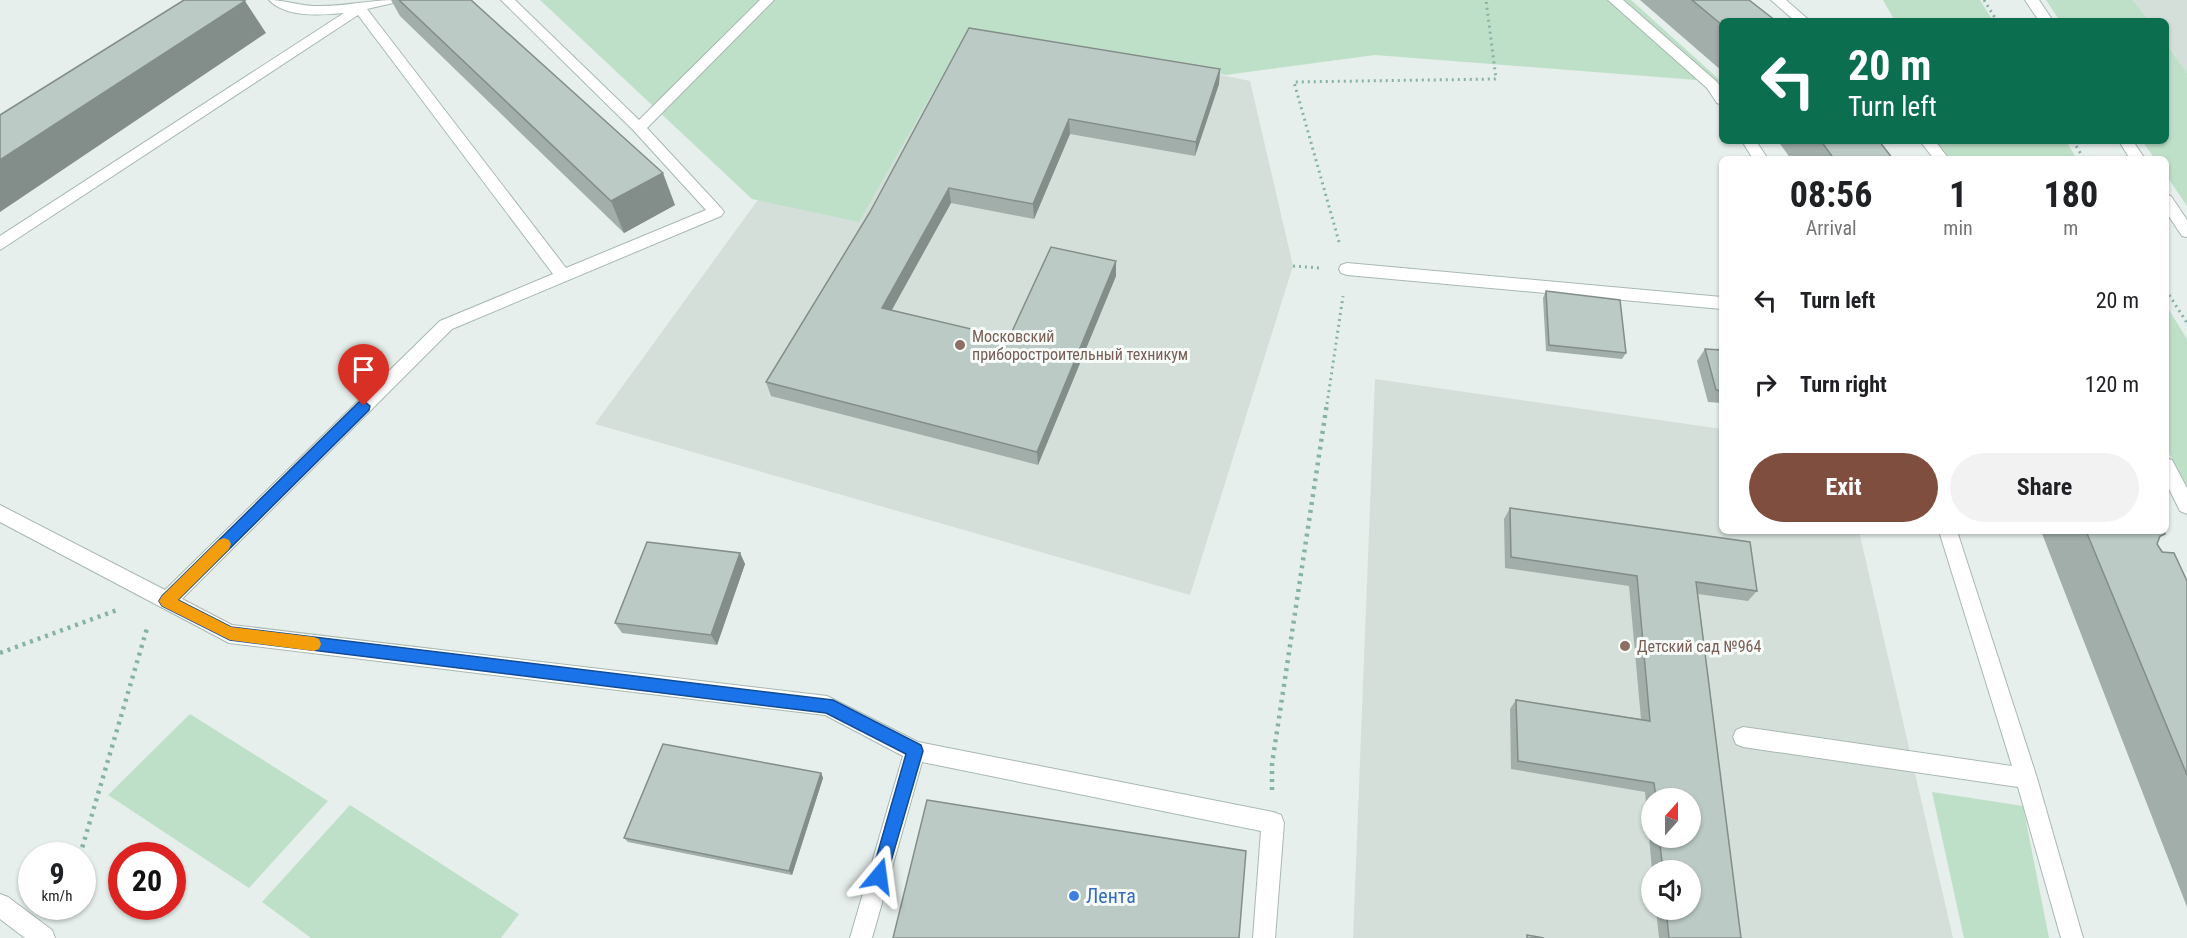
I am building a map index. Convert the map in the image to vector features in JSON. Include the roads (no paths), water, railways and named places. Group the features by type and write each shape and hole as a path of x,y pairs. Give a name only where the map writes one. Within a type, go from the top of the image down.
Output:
{"street":[{"path":"276,0 284,6 338,11 388,0"},
{"path":"162,598 446,325 716,212 639,128 508,0"},
{"path":"639,128 767,0"},
{"path":"1615,0 1712,85 1719,96"},
{"path":"1778,0 1799,18"},
{"path":"2032,0 2044,18"},
{"path":"0,244 360,8"},
{"path":"360,8 564,277"},
{"path":"1930,144 1940,156"},
{"path":"2169,205 2187,232"},
{"path":"1347,270 1719,303"},
{"path":"2169,471 2187,506"},
{"path":"0,513 230,634 827,706 915,751 1273,823 1264,938"},
{"path":"1949,534 2026,778 2072,938"},
{"path":"1743,736 2026,778"},
{"path":"861,938 915,751"},
{"path":"0,904 44,938"}],"place":[{"name":"Московский приборостроительный техникум","path":"960,345"},
{"name":"Детский сад №964","path":"1625,646"},
{"name":"Лента","path":"1074,896"}]}
